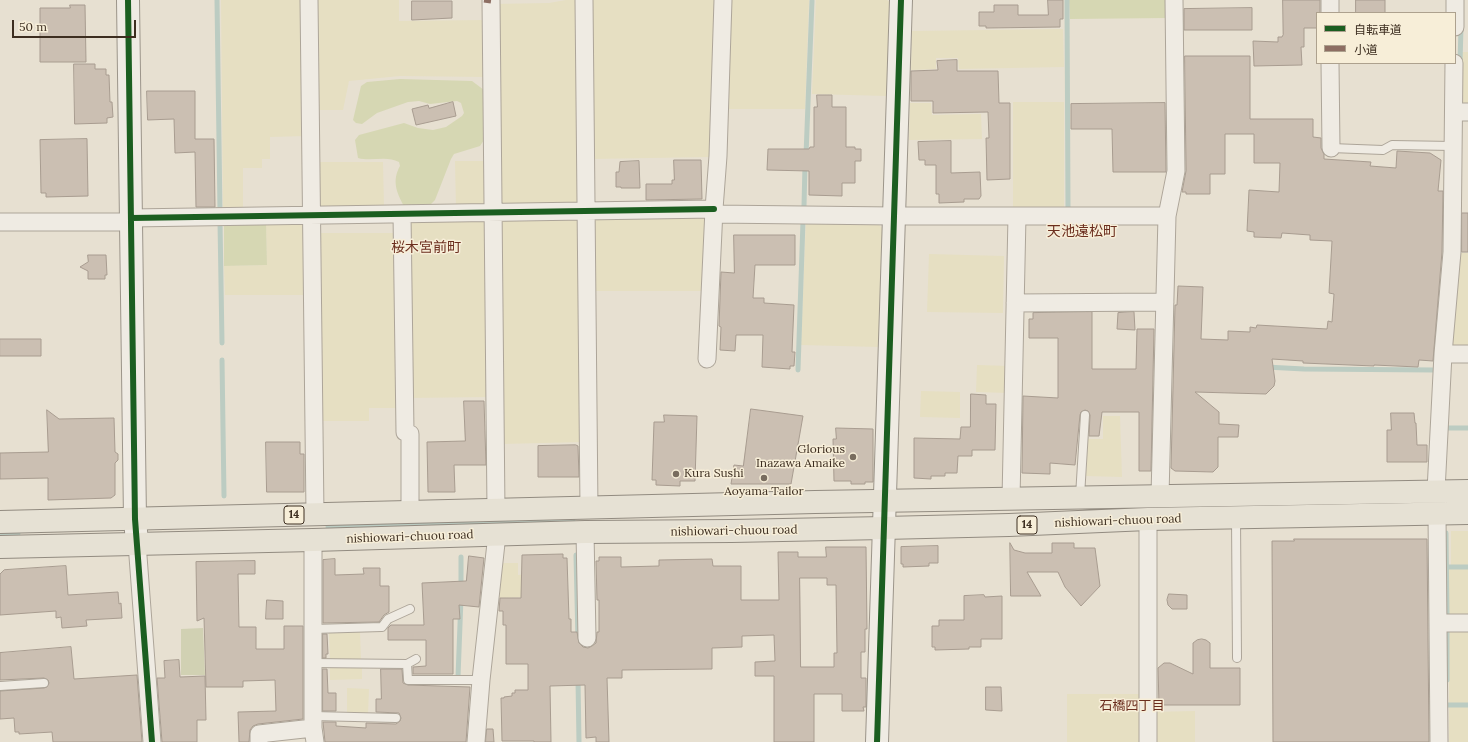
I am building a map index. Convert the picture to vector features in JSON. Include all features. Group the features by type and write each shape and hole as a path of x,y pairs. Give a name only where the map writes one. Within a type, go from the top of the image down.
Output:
{"main road":[{"name":"nishiowari-chuou road","path":"0,522 885,501 1468,490"},
{"name":"nishiowari-chuou road","path":"0,547 585,532 884,528 1010,525 1148,519 1468,513"}],"street":[{"path":"128,0 135,519 152,742"},
{"path":"309,0 315,514"},
{"path":"491,0 496,510"},
{"path":"584,0 589,508"},
{"path":"707,359 718,149 723,0"},
{"path":"876,742 901,0"},
{"path":"1160,496 1167,216 1176,171 1174,0"},
{"path":"1330,0 1330,12"},
{"path":"1455,0 1455,12"},
{"path":"1330,64 1331,148"},
{"path":"1436,491 1443,354 1452,252 1453,146 1461,112 1454,64"},
{"path":"0,222 586,211 714,211 894,216 1167,216"},
{"path":"402,214 406,432 410,434 410,512"},
{"path":"1011,499 1017,216"},
{"path":"1015,303 1165,302"},
{"path":"1443,354 1468,354"},
{"path":"1436,514 1439,742"},
{"path":"1148,519 1148,742"},
{"path":"585,532 587,638"},
{"path":"476,742 481,680 498,534"},
{"path":"259,742 259,734 313,729 313,540"},
{"path":"1438,623 1468,623"}],"lane":[{"path":"1331,148 1383,150 1392,145 1453,146"},
{"path":"1080,497 1085,415"},
{"path":"1236,518 1237,658"},
{"path":"313,629 382,627 388,619 410,609"},
{"path":"313,664 407,664 416,659"},
{"path":"407,664 408,680 481,680"},
{"path":"0,686 44,683"},
{"path":"313,729 396,718"}],"shaded area":[{"path":"221,0 305,0 306,136 270,137 270,159 262,159 262,168 243,168 243,211 223,212"},
{"path":"317,0 399,0 399,21 485,20 486,77 400,76 349,81 343,110 319,110"},
{"path":"566,0 578,0 582,204 501,208 493,4 549,3"},
{"path":"589,0 715,0 710,157 590,159"},
{"path":"732,0 809,0 805,109 726,109 728,3"},
{"path":"816,0 887,0 891,3 887,96 812,94"},
{"path":"1063,29 1064,67 959,69 958,58 936,58 936,69 911,70 912,31"},
{"path":"1462,52 1468,52 1468,107 1461,107"},
{"path":"1013,102 1064,102 1064,209 1013,209"},
{"path":"910,103 931,103 932,115 981,114 982,139 909,140"},
{"path":"455,161 486,161 487,208 456,209"},
{"path":"319,162 383,162 384,207 319,208"},
{"path":"707,215 704,291 592,291 594,216"},
{"path":"501,217 578,217 584,442 501,444"},
{"path":"405,218 488,220 491,397 407,398"},
{"path":"304,220 305,295 225,295 224,266 267,265 266,221"},
{"path":"806,220 875,221 883,229 879,347 801,345"},
{"path":"321,233 400,233 402,408 369,408 369,421 323,421"},
{"path":"1460,253 1468,253 1468,348 1452,348"},
{"path":"929,254 1004,256 1003,313 927,312"},
{"path":"977,365 1008,366 1008,393 976,392"},
{"path":"921,391 960,392 960,418 920,417"},
{"path":"1103,416 1120,416 1122,477 1086,476 1088,439 1103,439"},
{"path":"1451,531 1468,531 1468,565 1451,565"},
{"path":"498,563 518,563 518,575 531,574 532,597 496,598"},
{"path":"1449,569 1468,569 1468,619 1449,619"},
{"path":"1449,626 1468,626 1468,703 1449,703"},
{"path":"329,632 360,632 361,660 330,661"},
{"path":"330,666 362,666 362,679 330,680"},
{"path":"347,688 369,689 368,714 347,713"},
{"path":"1067,694 1142,694 1142,742 1067,742"},
{"path":"1449,707 1468,707 1468,742 1449,742"},
{"path":"1195,711 1195,742 1151,742 1151,712"}],"green space":[{"path":"1069,0 1166,0 1167,18 1070,19"},
{"path":"400,79 472,81 484,90 484,140 480,146 454,154 435,200 429,206 404,206 396,186 396,176 400,166 399,162 389,159 358,158 355,140 359,135 404,123 418,128 433,130 446,127 464,113 461,103 457,101 430,104 419,101 408,102 377,113 362,124 356,123 353,120 361,86 367,82"},
{"path":"224,221 266,221 267,265 224,266"},
{"path":"203,628 205,675 181,675 181,629"}],"building":[{"path":"1048,0 1063,0 1063,19 1060,19 1060,27 986,28 986,26 979,26 979,12 994,12 994,5 1018,5 1018,15 1048,15"},
{"path":"1283,0 1320,0 1320,12 1316,12 1316,28 1304,28 1304,47 1301,47 1302,65 1254,66 1253,41 1278,42 1278,37 1282,37"},
{"path":"1356,0 1385,0 1385,12 1356,12"},
{"path":"412,1 452,1 452,18 412,20"},
{"path":"70,5 85,5 86,62 40,62 40,8 70,8"},
{"path":"1252,8 1252,30 1184,30 1184,9"},
{"path":"1185,56 1250,56 1250,119 1313,119 1313,137 1321,138 1321,148 1324,154 1324,159 1371,162 1370,166 1396,168 1397,151 1430,153 1441,160 1438,191 1443,191 1442,252 1433,361 1419,360 1418,367 1303,363 1303,361 1272,359 1275,381 1274,386 1266,394 1195,392 1219,412 1219,424 1239,425 1238,437 1218,437 1218,467 1213,472 1175,471 1171,468 1175,305 1177,305 1178,286 1203,287 1201,339 1228,340 1228,331 1250,332 1250,327 1256,328 1257,325 1327,329 1328,321 1332,322 1334,294 1329,293 1332,241 1310,240 1310,235 1282,233 1281,238 1254,237 1254,232 1247,231 1249,190 1279,192 1280,163 1254,163 1254,134 1225,134 1225,174 1210,174 1210,194 1186,194 1186,192 1182,192 1186,171"},
{"path":"957,60 957,71 998,71 999,103 1010,103 1010,179 987,180 986,138 989,138 988,112 933,113 933,101 911,101 911,71 938,70 937,61"},
{"path":"74,64 95,64 95,69 106,69 106,75 109,75 110,102 112,102 113,117 107,118 107,123 75,124"},
{"path":"147,91 195,91 195,139 214,139 215,207 196,207 195,152 175,153 174,119 148,120"},
{"path":"817,95 832,95 832,107 846,107 846,147 861,149 861,161 855,161 855,183 842,183 842,196 809,195 809,171 767,170 768,149 809,149 810,147 814,147 814,107 817,107"},
{"path":"453,102 456,116 416,125 412,109 428,105 429,108"},
{"path":"1165,103 1166,172 1113,172 1112,129 1071,129 1071,104"},
{"path":"87,139 88,196 46,197 46,193 41,193 40,140"},
{"path":"951,141 951,173 980,172 981,196 979,199 964,199 964,202 939,203 939,194 936,194 936,165 925,165 925,160 919,160 918,142"},
{"path":"674,160 701,160 702,199 646,200 646,184 672,184 672,180 674,180"},
{"path":"639,161 640,188 616,187 616,172 619,172 620,162"},
{"path":"1462,213 1468,213 1468,252 1462,252"},
{"path":"734,235 795,235 795,265 755,265 753,298 764,298 764,303 794,305 792,352 795,352 794,366 790,366 790,369 762,367 763,335 736,335 735,351 720,350 721,327 719,326 721,272 734,273"},
{"path":"88,255 106,255 107,275 105,275 105,279 88,279 88,271 80,267 88,262"},
{"path":"1092,312 1092,369 1136,369 1137,329 1154,329 1151,471 1139,471 1139,412 1102,412 1099,436 1089,436 1090,415 1088,411 1085,410 1081,412 1080,415 1075,465 1050,463 1050,474 1022,473 1023,396 1058,398 1058,338 1029,338 1029,319 1033,319 1033,313"},
{"path":"1134,312 1135,330 1117,329 1118,313"},
{"path":"0,339 41,339 41,356 0,356"},
{"path":"971,394 986,395 986,404 996,404 995,450 972,450 972,456 958,456 957,473 945,473 945,476 931,476 931,479 914,478 914,438 960,439 961,427 970,427"},
{"path":"464,401 484,401 486,465 454,465 455,492 428,492 427,442 465,441"},
{"path":"751,409 803,416 791,484 731,484 734,465 743,466"},
{"path":"47,410 59,419 114,418 115,452 118,454 118,460 115,463 115,495 111,498 48,500 48,478 0,479 0,453 48,452"},
{"path":"1391,413 1414,413 1417,445 1427,445 1427,462 1387,462 1387,430 1391,430"},
{"path":"664,415 697,416 695,481 680,481 680,486 656,485 656,480 652,480 654,422 664,422"},
{"name":"Glorious Inazawa Amaike","path":"836,428 873,429 873,482 865,482 865,484 851,484 851,481 834,481 833,439 836,439"},
{"path":"266,442 300,442 300,454 304,454 304,492 267,492"},
{"path":"538,446 578,446 579,477 538,477"},
{"path":"1294,539 1427,539 1429,742 1273,742 1272,541 1294,541"},
{"path":"1010,543 1014,550 1025,553 1052,553 1052,543 1074,543 1074,548 1095,548 1100,586 1081,606 1065,587 1058,572 1027,572 1041,596 1011,596"},
{"path":"938,546 938,563 929,563 929,566 903,567 903,564 901,564 901,547"},
{"path":"826,547 866,547 867,629 865,629 865,652 861,652 861,678 866,678 866,707 863,707 864,711 842,711 842,694 814,694 814,742 774,742 774,676 755,676 755,662 775,661 774,635 742,636 742,647 712,648 712,669 622,670 622,678 607,678 609,742 596,742 596,737 586,738 585,685 550,686 551,742 502,741 501,698 512,696 512,693 515,693 515,690 528,690 528,664 506,664 506,625 503,625 503,611 499,611 500,598 521,598 522,555 563,554 563,558 567,558 569,619 571,619 571,632 577,632 579,643 583,647 588,648 596,643 597,632 599,632 599,600 597,600 596,561 599,561 599,557 621,557 621,567 659,566 659,560 712,559 713,566 741,566 741,600 779,600 778,552 798,552 798,557 826,557","holes":["800,578 827,578 827,585 836,585 837,653 834,653 834,667 801,667"]},
{"path":"469,556 484,558 479,607 459,605 460,619 453,619 453,674 413,674 413,667 426,666 426,640 388,640 388,628 391,625 424,625 422,583 466,581"},
{"path":"335,559 335,575 364,574 363,568 380,568 380,586 389,586 389,612 384,615 379,622 323,623 323,560"},
{"path":"255,561 255,574 238,574 239,627 256,627 256,649 284,649 284,626 303,626 303,719 258,724 253,726 250,730 249,742 239,742 238,712 276,711 275,680 243,681 243,687 206,687 204,618 197,621 196,562"},
{"path":"66,566 68,595 118,592 119,604 121,603 122,618 86,620 87,626 62,628 61,617 56,618 56,611 0,615 0,574 4,570"},
{"path":"1169,594 1187,595 1187,609 1172,609 1168,605 1167,600"},
{"path":"984,595 985,597 1002,596 1002,639 981,639 981,647 969,647 969,649 935,650 935,647 932,647 932,626 939,626 939,620 964,620 964,596"},
{"path":"267,600 283,601 283,619 266,619"},
{"path":"323,634 327,634 328,654 326,654 326,658 323,658"},
{"path":"1202,639 1210,643 1210,668 1240,668 1240,705 1159,705 1158,668 1164,663 1170,663 1193,674 1193,643"},
{"path":"71,647 74,679 137,675 142,742 53,742 52,732 19,734 19,732 15,732 14,718 0,719 0,691 44,688 47,687 49,683 48,680 44,678 0,680 0,653"},
{"path":"179,660 180,677 205,676 206,720 197,720 197,742 162,742 157,678 165,678 164,661"},
{"path":"323,669 327,669 328,693 336,693 336,711 323,711"},
{"path":"381,669 402,669 403,683 408,685 470,687 466,742 325,742 323,722 336,722 336,726 366,728 366,723 396,724 400,721 401,718 399,713 376,712 376,699 381,699"},
{"path":"986,687 1001,687 1002,711 986,710"},
{"path":"487,729 493,729 494,742 486,742"}],"waterway":[{"path":"217,0 220,212"},
{"path":"1067,0 1068,207"},
{"path":"806,155 812,1"},
{"path":"1460,63 1461,27"},
{"path":"804,206 805,165"},
{"path":"798,370 803,221"},
{"path":"220,222 222,343"},
{"path":"222,360 224,496"},
{"path":"1266,367 1304,369 1435,370"},
{"path":"1445,428 1468,428"},
{"path":"328,527 573,521"},
{"path":"1446,533 1447,614"},
{"path":"0,535 18,534"},
{"path":"576,555 578,641"},
{"path":"461,557 461,586"},
{"path":"1447,567 1468,567"},
{"path":"458,677 461,598"},
{"path":"1447,631 1447,680"},
{"path":"578,679 579,742"},
{"path":"1447,705 1468,705"}],"marked path":[{"path":"484,0 491,1"}],"cycle path":[{"path":"128,0 135,519 152,742"},
{"path":"877,742 901,0"},
{"path":"131,218 714,209"}],"place":[{"name":"Glorious Inazawa Amaike","path":"853,457"},
{"name":"Kura Sushi","path":"676,474"},
{"name":"Aoyama Tailor","path":"764,478"}],"district":[{"name":"天池遠松町","path":"1082,232"},
{"name":"桜木宮前町","path":"426,248"},
{"name":"石橋四丁目","path":"1132,706"}]}
